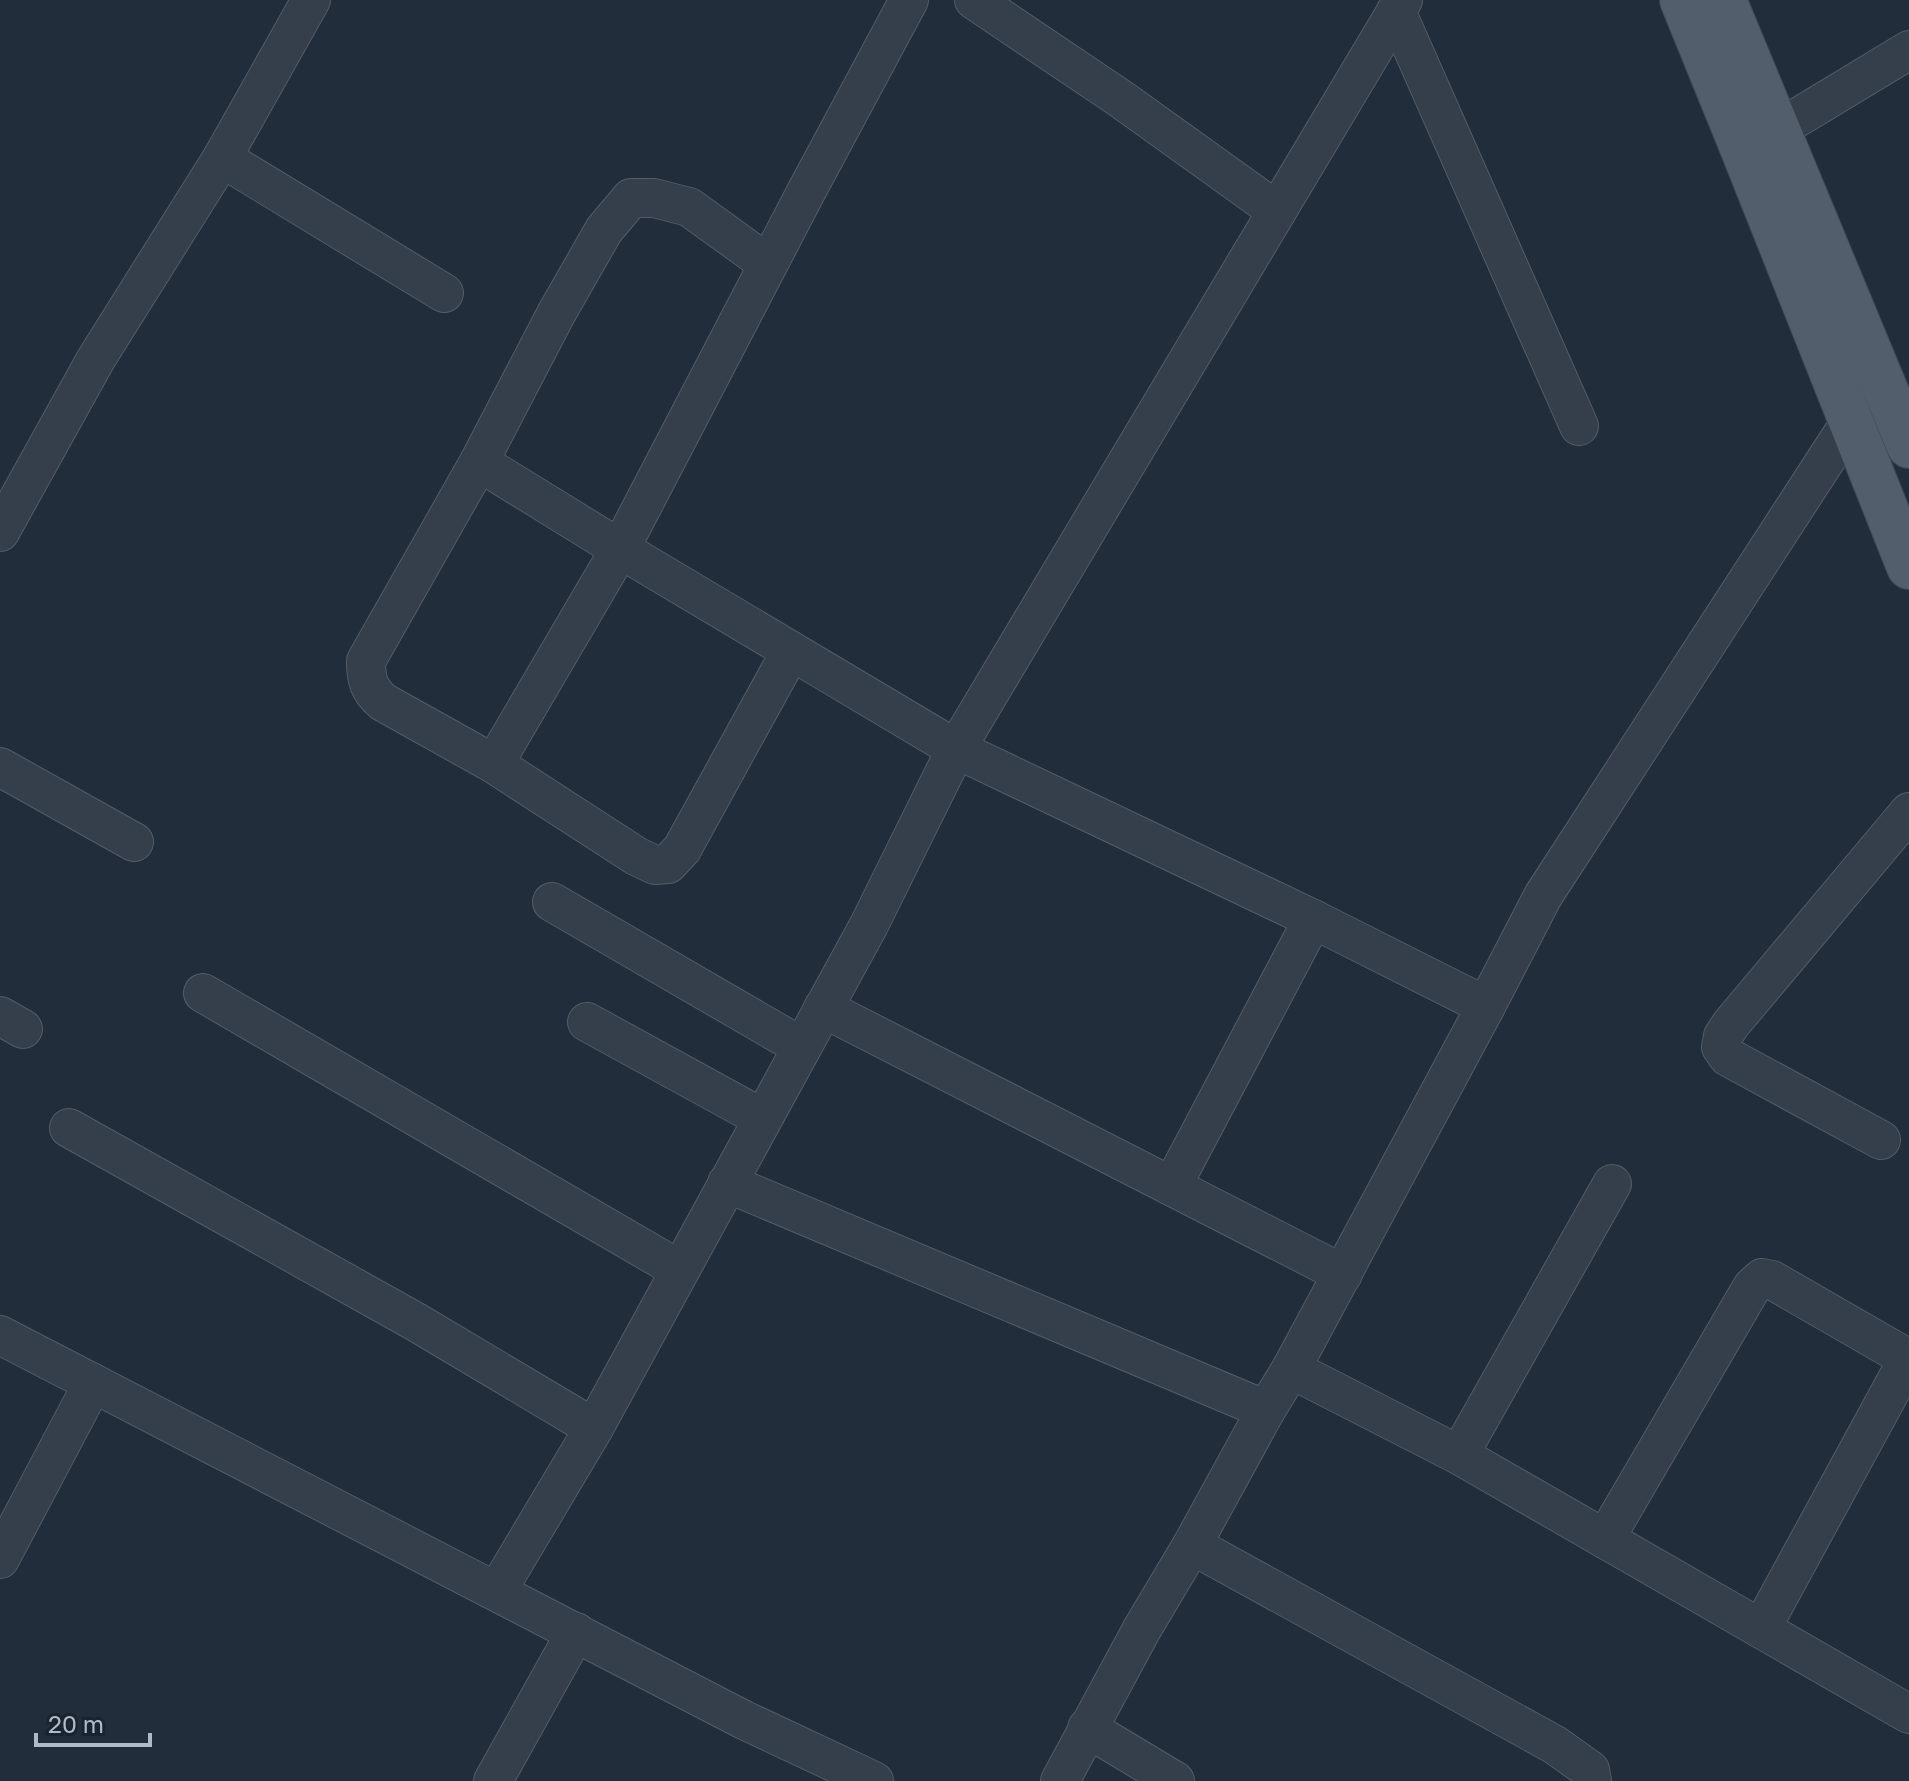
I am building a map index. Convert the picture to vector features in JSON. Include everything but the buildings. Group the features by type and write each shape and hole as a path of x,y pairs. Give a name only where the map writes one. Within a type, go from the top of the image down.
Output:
{"main road":[{"path":"1682,0 1760,140 1891,400 1909,446"},
{"path":"1724,0 1760,140 1851,421 1909,567"}],"street":[{"path":"0,532 96,359 222,158 311,0"},
{"path":"494,764 620,549 909,0"},
{"path":"974,0 1121,99 1277,211"},
{"path":"497,1591 594,1428 869,925 956,749 1400,6"},
{"path":"1400,6 1579,426"},
{"path":"1760,140 1909,50"},
{"path":"222,158 444,293"},
{"path":"768,264 689,207 654,198 631,198 604,230 556,314 479,462 366,661 366,678 372,692 383,702 494,764 636,856 655,865 668,864 682,849 791,651"},
{"path":"1060,1781 1142,1629 1343,1274 1543,896 1851,421 1891,400"},
{"path":"479,462 956,749 1313,919 1486,1006"},
{"path":"0,767 134,842"},
{"path":"1881,1140 1728,1057 1721,1047 1723,1036 1731,1024 1909,812"},
{"path":"552,902 802,1047"},
{"path":"1172,1186 1313,919"},
{"path":"203,993 680,1270"},
{"path":"823,1008 1343,1274"},
{"path":"587,1022 762,1118"},
{"path":"69,1128 416,1322 594,1428"},
{"path":"727,1183 1266,1410"},
{"path":"1459,1455 1612,1184"},
{"path":"1605,1539 1752,1287 1762,1278 1772,1280 1909,1359 1761,1629"},
{"path":"0,1335 744,1720 874,1781"},
{"path":"1291,1369 1459,1455 1909,1714"},
{"path":"3,1546 93,1383"},
{"path":"1192,1545 1555,1745 1590,1770 1592,1781"},
{"path":"493,1781 576,1632"},
{"path":"1087,1728 1175,1781"}]}
